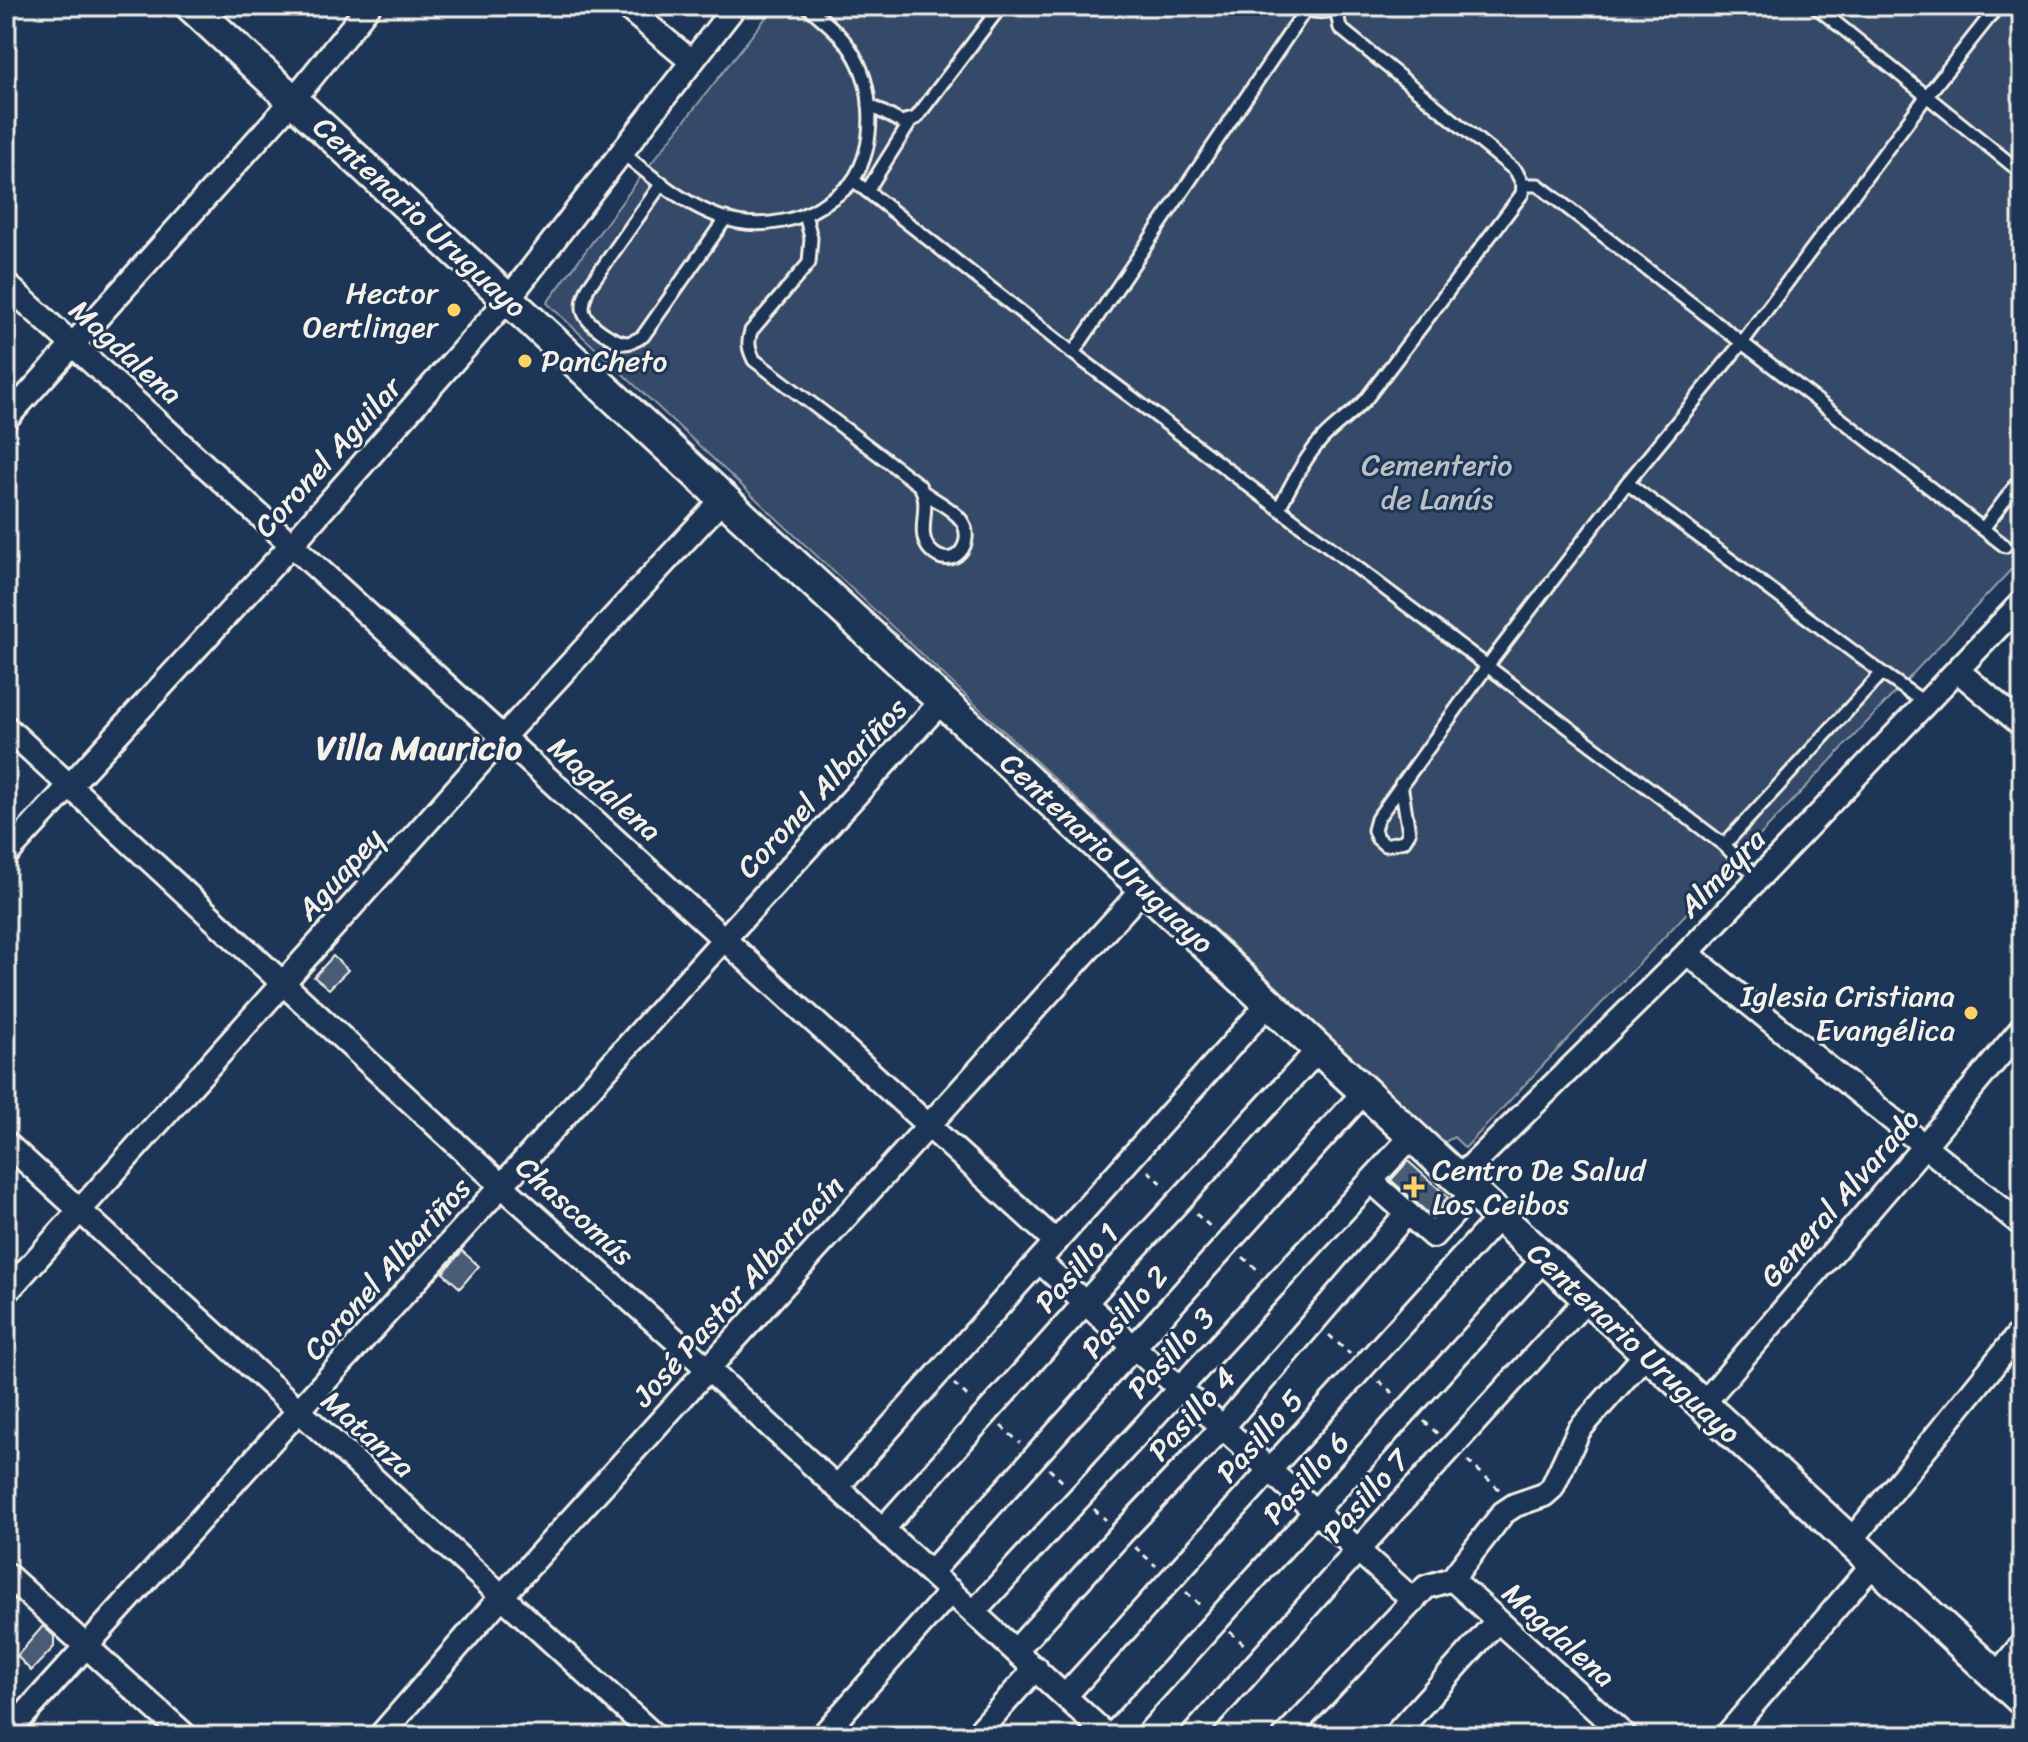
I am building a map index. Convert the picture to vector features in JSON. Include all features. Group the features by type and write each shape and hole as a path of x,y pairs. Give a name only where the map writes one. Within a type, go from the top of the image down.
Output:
{"main road":[{"name":"Centenario Uruguayo","path":"191,6 2022,1700"}],"street":[{"path":"6,419 294,99 369,6"},
{"path":"625,6 691,61"},
{"name":"Coronel Aguilar","path":"6,855 292,544 509,298 735,6"},
{"name":"Magdalena","path":"6,284 1056,1242"},
{"name":"Aguapey","path":"6,1293 503,737 723,499"},
{"name":"Almeyra","path":"1407,1213 1433,1236 1465,1186 2022,602"},
{"path":"1957,670 2022,725"},
{"name":"Coronel Albariños","path":"6,1735 942,701"},
{"name":"Chascomús","path":"6,727 502,1186 708,1369 1110,1736"},
{"name":"José Pastor Albarracín","path":"380,1736 502,1596 1144,888"},
{"path":"1687,953 2022,1225"},
{"path":"837,1487 1269,1003"},
{"name":"General Alvarado","path":"1702,1405 2022,1028"},
{"name":"Pasillo 1","path":"883,1529 1318,1050"},
{"name":"Pasillo 2","path":"931,1572 1364,1092"},
{"name":"Pasillo 3","path":"974,1612 1412,1136"},
{"name":"Matanza","path":"6,1143 655,1736"},
{"path":"1371,1181 1407,1213"},
{"name":"Pasillo 4","path":"1016,1650 1223,1427 1407,1213"},
{"name":"Pasillo 5","path":"1066,1695 1498,1218"},
{"name":"Pasillo 6","path":"1110,1736 1543,1260"},
{"path":"1039,1261 1414,1601"},
{"name":"Pasillo 7","path":"1192,1736 1587,1299"},
{"path":"1850,1542 2022,1330"},
{"path":"1285,1736 1426,1587 1452,1579 1503,1513 1515,1505 1544,1495 1552,1488 1579,1430 1646,1354"},
{"path":"1726,1736 1874,1563"},
{"path":"6,1574 186,1736"},
{"name":"Magdalena","path":"1452,1579 1497,1621 1599,1728 1625,1736"},
{"path":"822,1736 951,1591"},
{"path":"1394,1736 1497,1621"},
{"path":"1996,1676 2022,1644"},
{"path":"975,1736 1036,1668"}],"lane":[{"path":"623,153 696,206 740,222 789,220 839,193 853,180 864,154 869,129 866,84 850,48 807,6"},
{"path":"867,191 911,121 1001,6"},
{"path":"1815,6 2022,173"},
{"path":"1401,784 1409,833 1404,841 1385,845 1374,830 1377,819 1401,784 1627,483 1741,344 1998,6"},
{"path":"1073,353 1302,8 1321,12 1338,7 1340,28 1516,171 1523,185 1522,194 1366,399 1324,436 1279,508"},
{"path":"869,105 892,119 911,121"},
{"path":"853,180 1073,353 1724,845 1758,878"},
{"path":"662,183 588,288 584,300 583,311 588,320 613,339 624,343 634,342 643,336 726,218"},
{"path":"1523,185 1538,185 2005,546"},
{"path":"805,214 811,238 809,263 751,331 748,341 750,352 754,360 960,518 967,532 967,541 963,551 953,558 943,559 925,543 925,493"},
{"path":"1983,529 2022,477"},
{"path":"1627,483 1925,703"},
{"path":"1724,845 1882,673"}],"path":[{"path":"940,1371 1260,1659"}],"green space":[{"name":"Cementerio de Lanús","path":"775,6 2022,6 2022,558 1465,1148 1454,1137 1443,1143 547,303 645,171"}],"building":[{"path":"333,956 348,970 329,989 314,977"},
{"name":"Centro De Salud Los Ceibos","path":"1408,1161 1448,1197 1431,1216 1391,1180"},
{"path":"462,1251 479,1266 460,1288 443,1273"},
{"path":"43,1626 54,1636 54,1647 31,1671 17,1656"}],"place":[{"name":"Hector Oertlinger","path":"454,310"},
{"name":"PanCheto","path":"525,361"},
{"name":"Iglesia Cristiana Evangélica","path":"1971,1013"},
{"name":"Centro De Salud Los Ceibos","path":"1414,1187"}],"district":[{"name":"Villa Mauricio","path":"419,747"}]}
